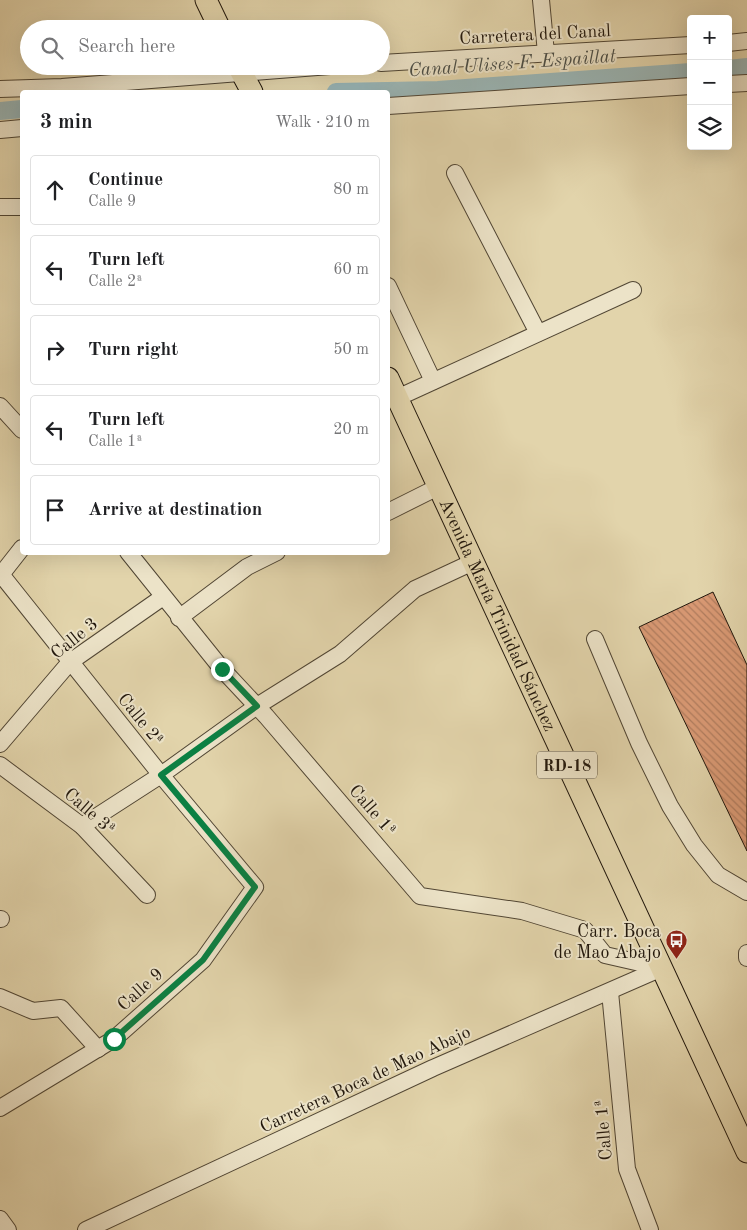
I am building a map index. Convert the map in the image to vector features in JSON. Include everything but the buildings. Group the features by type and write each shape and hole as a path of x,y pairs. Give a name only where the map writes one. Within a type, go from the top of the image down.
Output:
{"main road":[{"path":"206,0 216,20"},
{"path":"242,75 251,90"},
{"name":"Avenida María Trinidad Sánchez","path":"390,382 747,1152"}],"street":[{"path":"541,0 546,53"},
{"path":"732,43 747,41"},
{"name":"Carretera del Canal","path":"390,62 687,45"},
{"path":"0,89 62,87 180,75"},
{"path":"732,84 747,82"},
{"path":"390,106 687,86"},
{"path":"0,130 20,128"},
{"path":"456,173 538,333"},
{"path":"0,207 20,206"},
{"path":"390,290 434,381"},
{"path":"397,398 633,290"},
{"path":"0,406 20,428"},
{"path":"390,511 438,487"},
{"path":"0,574 20,550"},
{"name":"Calle 1ª","path":"130,555 179,618 420,896 522,911 585,930 606,955 662,968"},
{"path":"179,618 243,560 264,555"},
{"path":"82,826 161,775 257,706 340,654 415,589 473,562"},
{"name":"Calle 2ª","path":"0,574 161,775 255,887"},
{"name":"Calle 3","path":"0,744 70,662 163,597"},
{"path":"595,640 670,806 694,846 718,874 747,892"},
{"name":"Calle 3ª","path":"0,765 82,826 147,895"},
{"name":"Calle 9","path":"0,1108 114,1039 203,960 255,887"},
{"path":"747,953 747,958"},
{"name":"Carretera Boca de Mao Abajo","path":"88,1230 433,1068 662,968"},
{"name":"Calle 1ª","path":"610,992 627,1169 650,1230"},
{"path":"0,997 33,1011 60,1008 98,1049"},
{"path":"0,1219 8,1230"}],"waterway":[{"name":"Canal Ulises F. Espaillat","path":"732,69 747,67"},
{"name":"Canal Ulises F. Espaillat","path":"390,91 438,90 687,72"},
{"name":"Canal Ulises F. Espaillat","path":"0,111 20,109"}],"place":[{"name":"Carr. Boca de Mao Abajo","path":"677,960"}],"route":[{"path":"114,1039 203,960 255,887 161,775 257,706 222,669"}]}
